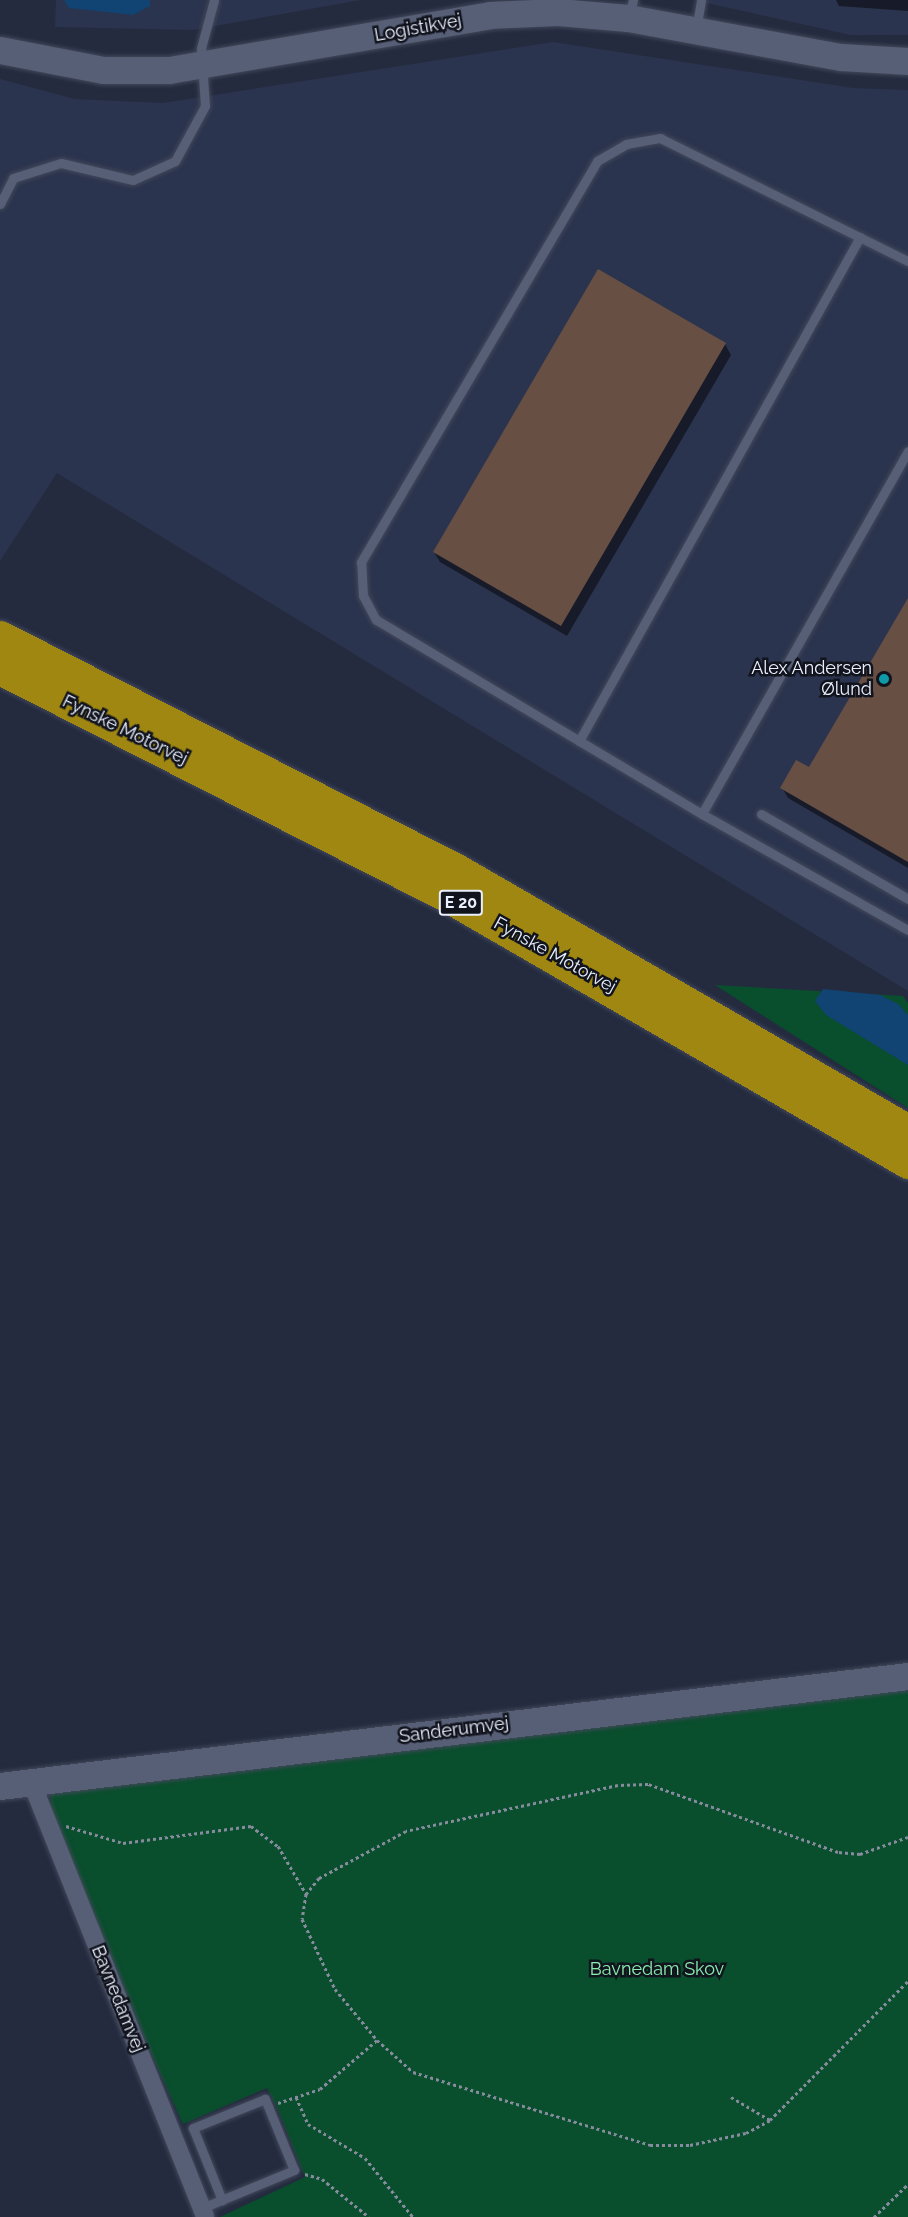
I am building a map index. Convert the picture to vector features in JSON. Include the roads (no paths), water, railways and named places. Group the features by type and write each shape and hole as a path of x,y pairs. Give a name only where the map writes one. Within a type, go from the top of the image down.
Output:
{"highway":[{"name":"Fynske Motorvej","path":"0,637 458,871 908,1131"},
{"name":"Fynske Motorvej","path":"0,668 446,895 908,1162"}],"street":[{"name":"Logistikvej","path":"0,50 103,70 203,66 490,15 630,9 696,31 841,57 908,61"},
{"name":"Sanderumvej","path":"0,1786 908,1676"},
{"name":"Bavnedamvej","path":"31,1781 204,2212"}],"lane":[{"path":"0,204 13,178 62,163 133,180 175,161 205,106 201,48 214,0"},
{"path":"696,31 701,0"},
{"path":"908,261 660,138 626,144 597,161 361,562 363,596 375,620 702,814 908,930"},
{"path":"579,741 860,237"},
{"path":"702,814 908,451"},
{"path":"761,814 908,899"},
{"path":"204,2212 222,2199 294,2170 265,2099 193,2128 222,2199"}],"water":[{"path":"64,0 150,0 150,6 133,15 69,8"},
{"path":"823,989 880,995 898,1004 908,1015 908,1065 826,1015 815,1001"}],"place":[{"name":"Alex Andersen Ølund","path":"884,679"}],"park label":[{"name":"Bavnedam Skov","path":"657,1969"}]}
